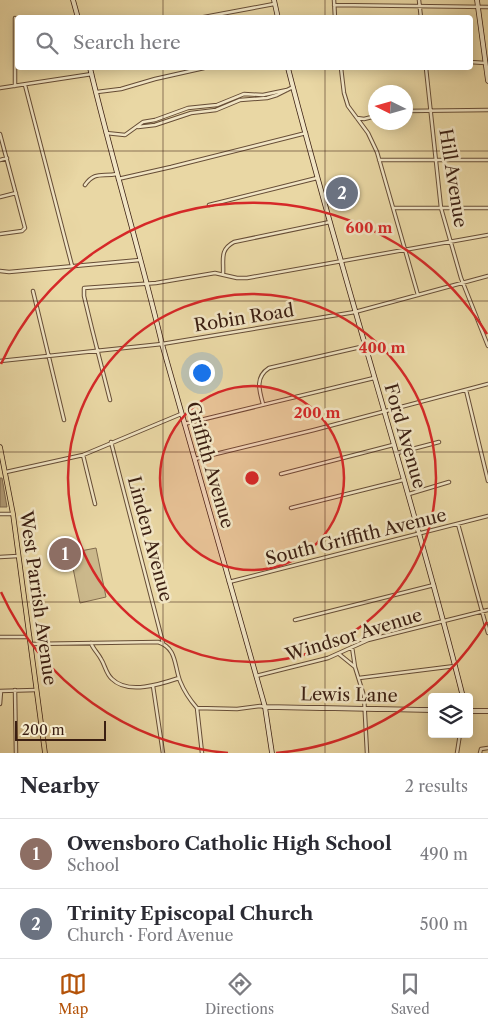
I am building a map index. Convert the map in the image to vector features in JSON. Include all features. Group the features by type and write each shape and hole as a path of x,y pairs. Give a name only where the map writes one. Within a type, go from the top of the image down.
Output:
{"main road":[{"name":"West Parrish Avenue","path":"0,447 13,514 45,753"}],"street":[{"path":"73,0 77,15"},
{"path":"334,0 335,15"},
{"path":"419,0 421,15"},
{"path":"477,0 488,81"},
{"path":"213,15 275,2 277,15"},
{"path":"334,5 488,7"},
{"path":"473,62 486,63"},
{"path":"16,70 16,86"},
{"name":"Griffith Avenue","path":"91,70 181,414 265,707 272,753"},
{"path":"97,92 121,89 195,70"},
{"name":"Ford Avenue","path":"288,70 355,312 434,585 462,693"},
{"path":"341,70 346,100 372,139 418,295"},
{"name":"Hill Avenue","path":"426,70 441,208 463,283 488,346"},
{"path":"0,88 92,74"},
{"path":"25,85 72,266"},
{"path":"136,128 155,125 191,113 216,110 240,100 267,98 292,87"},
{"path":"106,133 125,135 143,122 188,108 216,105 244,94 263,94 286,90"},
{"path":"413,111 488,110"},
{"path":"356,117 368,119"},
{"path":"364,128 368,121"},
{"path":"85,185 95,176 118,177 171,168 306,133"},
{"path":"0,134 24,230 0,234"},
{"path":"0,160 7,158"},
{"path":"379,160 488,160"},
{"path":"209,205 318,178"},
{"path":"0,197 16,193"},
{"path":"393,208 488,208"},
{"path":"223,274 223,253 234,242 330,222"},
{"path":"110,400 83,288 89,286 147,284 215,273 237,278 247,278 488,235"},
{"path":"0,271 9,272 140,260"},
{"name":"Robin Road","path":"0,361 162,344 355,312 488,276"},
{"path":"33,291 64,420"},
{"path":"263,404 259,379 263,372 269,368 365,346"},
{"path":"184,424 374,378"},
{"path":"194,459 488,384"},
{"path":"466,390 488,481"},
{"path":"6,472 83,455 181,414"},
{"name":"Linden Avenue","path":"111,442 163,643 174,655 179,678 185,691 197,708"},
{"path":"396,454 439,442"},
{"path":"282,474 393,446"},
{"path":"83,455 95,504"},
{"path":"291,508 403,480"},
{"path":"407,494 449,482"},
{"path":"0,514 13,514"},
{"name":"South Griffith Avenue","path":"229,582 488,516"},
{"path":"458,524 488,633"},
{"path":"0,557 19,556"},
{"path":"295,620 434,585"},
{"name":"Windsor Avenue","path":"256,676 290,669 339,654 368,640 488,610"},
{"path":"0,637 30,637"},
{"path":"91,643 110,677 116,682 129,687 153,686 179,678"},
{"path":"31,644 163,643"},
{"path":"352,647 355,667 364,696 367,753"},
{"path":"339,654 355,667"},
{"path":"358,678 455,666"},
{"path":"153,686 163,753"},
{"path":"0,704 1,690 37,690"},
{"path":"15,690 16,753"},
{"path":"202,753 197,708 237,709 265,707"},
{"name":"Lewis Lane","path":"265,707 428,710"},
{"path":"473,711 488,711"},
{"path":"457,753 459,738"},
{"path":"480,753 481,748 488,748"}],"shaded area":[{"path":"0,478 2,478 7,507 0,507"},
{"path":"96,548 106,597 80,603 70,553"}],"place":[{"name":"Trinity Episcopal Church","path":"342,193"},
{"name":"Owensboro Catholic High School","path":"65,554"}]}
